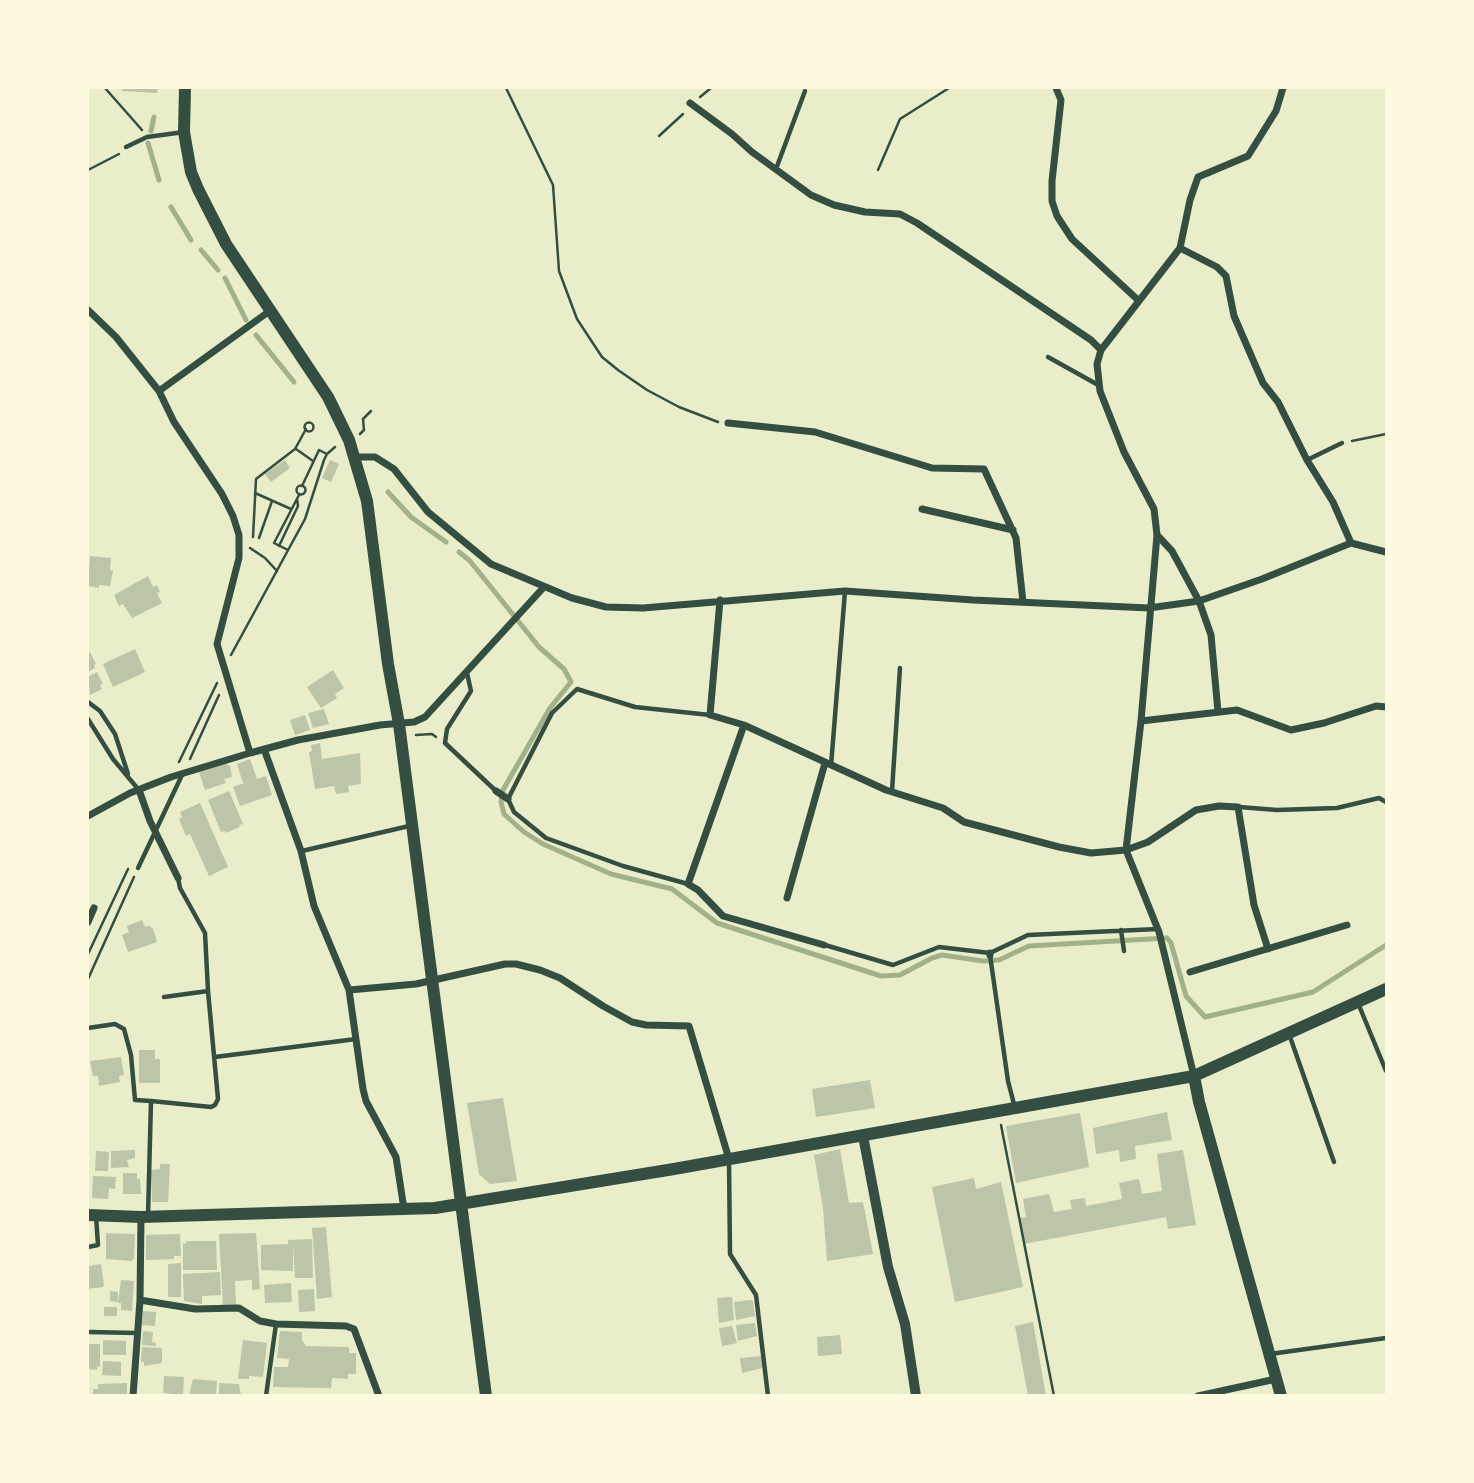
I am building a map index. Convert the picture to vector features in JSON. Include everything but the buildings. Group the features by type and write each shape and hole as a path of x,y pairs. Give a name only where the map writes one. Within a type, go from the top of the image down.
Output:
{"main road":[{"path":"185,88 184,132 191,172 208,211 226,244 328,397 355,457 367,501 388,664 399,724 486,1395"},
{"path":"92,1215 145,1217 404,1210 462,1204 863,1136 1194,1076 1387,989"},
{"path":"1194,1076 1280,1395"}],"street":[{"path":"1056,88 1061,100 1052,181 1052,201 1057,216 1072,239 1138,300"},
{"path":"1194,1076 1159,930 1126,850 1149,639 1149,608 1157,535 1154,509 1124,452 1100,386 1097,364 1101,350 1180,248 1190,200 1198,177 1248,156 1276,111 1283,88"},
{"path":"691,104 811,195 834,205 865,212 900,214 918,223 1091,340 1101,350"},
{"path":"1180,248 1217,267 1226,276 1234,316 1263,383 1278,402 1307,460 1333,502 1351,543"},
{"path":"159,391 271,309"},
{"path":"88,310 116,337 159,391 174,422 222,494 236,525 239,558 217,644 250,753"},
{"path":"728,423 815,432 932,468 984,469 1016,538 1023,602"},
{"path":"355,457 375,457 394,469 428,512 491,564 572,598 606,607 643,608 845,592 1149,608 1199,601 1351,543 1387,552"},
{"path":"922,509 1013,530"},
{"path":"1157,535 1172,551 1199,601 1211,635 1218,712"},
{"path":"88,816 179,771 298,740 425,718 544,587"},
{"path":"720,600 710,715 744,725 892,792 943,808 964,822 1091,853 1126,850 1148,842 1196,810 1219,806 1238,807 1254,905 1268,949"},
{"path":"1141,721 1237,710 1291,730 1324,723 1376,706 1387,707"},
{"path":"744,725 688,884 723,916 824,945"},
{"path":"264,749 301,851 314,906 349,990 366,1101 396,1157 404,1210"},
{"path":"787,898 828,765"},
{"path":"139,790 178,878"},
{"path":"496,791 508,799"},
{"path":"88,922 94,908"},
{"path":"1191,972 1347,925"},
{"path":"349,990 433,980 505,964 525,965 560,978 632,1022 689,1026 729,1159"},
{"path":"863,1136 888,1267 905,1324 916,1395"},
{"path":"133,1395 145,1217"},
{"path":"140,1300 195,1309 239,1308 260,1321 276,1324 346,1326 354,1329 379,1395"},
{"path":"1198,1395 1276,1379"}],"lane":[{"path":"776,170 805,91"},
{"path":"126,147 147,137 184,132"},
{"path":"1048,357 1100,386"},
{"path":"1307,460 1342,443"},
{"path":"828,765 845,592"},
{"path":"892,792 900,668"},
{"path":"467,673 471,691 447,729 445,743 496,791"},
{"path":"688,884 623,866 546,838 514,812 508,799 552,713 578,689 635,707 710,715"},
{"path":"88,702 100,711 115,734 128,775"},
{"path":"88,719 113,759 139,790"},
{"path":"138,868 179,771"},
{"path":"1238,807 1277,810 1337,808 1380,798 1387,802"},
{"path":"301,851 411,826"},
{"path":"88,1028 116,1024 124,1029 131,1055 135,1100 215,1105 218,1099 205,933 180,888 178,878"},
{"path":"824,945 893,965 940,947 990,954 1028,935 1159,930"},
{"path":"1121,931 1124,951"},
{"path":"990,954 1008,1081 1016,1109"},
{"path":"164,997 208,990"},
{"path":"1357,1002 1387,1071"},
{"path":"1289,1033 1334,1162"},
{"path":"215,1057 357,1038"},
{"path":"145,1217 151,1101"},
{"path":"729,1159 730,1254 756,1295 768,1395"},
{"path":"88,1247 98,1245 92,1215"},
{"path":"266,1395 276,1324"},
{"path":"88,1332 138,1334"},
{"path":"1269,1354 1387,1338"}],"path":[{"path":"105,88 147,137"},
{"path":"506,88 553,185 559,271 577,320 602,357 637,383 679,407 723,424 728,423"},
{"path":"659,136 711,88"},
{"path":"877,170 900,119 949,88"},
{"path":"88,170 108,161 126,147"},
{"path":"362,433 363,419 371,411"},
{"path":"253,537 256,480 295,449 306,429"},
{"path":"1342,443 1387,434"},
{"path":"230,658 310,508 318,474 327,454 338,446"},
{"path":"295,449 313,461"},
{"path":"299,495 297,488 302,486 319,450 327,454"},
{"path":"288,550 274,543 296,499 306,492 302,486"},
{"path":"254,493 291,509"},
{"path":"279,546 298,506 296,499"},
{"path":"259,538 272,501"},
{"path":"246,546 265,558 277,571"},
{"path":"179,771 219,680 219,695 189,762"},
{"path":"416,735 432,734 445,743"},
{"path":"88,979 138,868"},
{"path":"88,954 127,869"},
{"path":"998,1111 1054,1395"}],"waterway":[{"path":"151,131 154,117"},
{"path":"148,143 159,180"},
{"path":"171,207 191,240"},
{"path":"201,250 218,270"},
{"path":"225,278 246,320"},
{"path":"256,335 294,382"},
{"path":"388,492 411,517 446,542"},
{"path":"459,552 470,561 539,647 564,669 571,682 550,708 503,790 501,802 504,814 543,844 611,874 672,889 717,923 881,976 900,975 942,955 983,961 999,960 1029,946 1167,938 1171,943 1186,996 1205,1017 1313,992 1386,945"}]}
